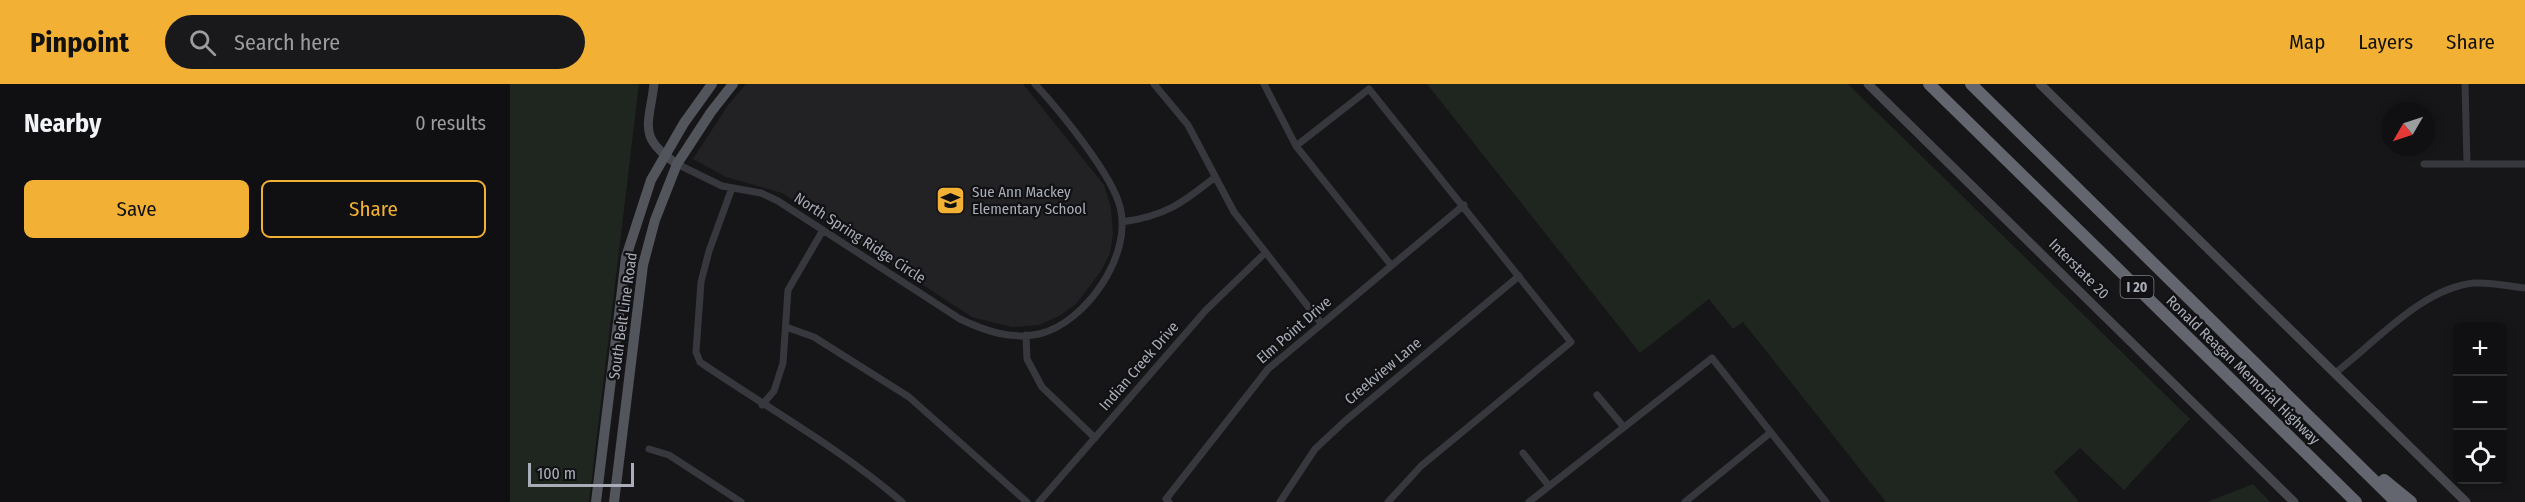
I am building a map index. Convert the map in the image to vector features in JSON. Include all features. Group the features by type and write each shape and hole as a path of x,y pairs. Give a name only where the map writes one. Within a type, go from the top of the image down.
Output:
{"highway":[{"name":"Ronald Reagan Memorial Highway","path":"1929,84 2355,502"},
{"name":"Ronald Reagan Memorial Highway","path":"1971,84 2396,502"},
{"path":"2338,443 2411,502"}],"main road":[{"path":"654,84 648,127 649,137 658,152 677,164"},
{"name":"South Belt Line Road","path":"596,502 626,257 638,215 664,155 712,84"},
{"name":"South Belt Line Road","path":"614,502 644,265 655,220 677,164 711,112 733,84"},
{"name":"Interstate 20","path":"1868,84 2294,502"},
{"path":"2040,84 2466,502"}],"street":[{"path":"1035,84 1104,171 1121,208 1122,222 1148,219 1167,212 1214,178"},
{"path":"1154,84 1188,125 1234,212 1321,323"},
{"path":"1264,84 1296,146 1391,265"},
{"path":"2465,84 2467,163"},
{"path":"1296,146 1369,89 1571,342 1421,466 1388,502"},
{"name":"North Spring Ridge Circle","path":"677,164 722,186 761,194 778,201 960,319 987,332 1016,336 1040,334 1063,324 1083,309 1100,287 1114,263 1121,241 1122,222"},
{"path":"2424,164 2525,164"},
{"path":"732,188 709,251 701,282 696,352 700,362 762,405 831,447 902,502"},
{"name":"Elm Point Drive","path":"1167,500 1268,369 1464,206"},
{"path":"762,405 774,391 783,363 788,290 823,230"},
{"name":"Indian Creek Drive","path":"1039,502 1206,310 1265,252"},
{"name":"Creekview Lane","path":"1280,502 1315,449 1345,421 1519,276"},
{"path":"2335,373 2403,317 2440,292 2474,283 2525,288"},
{"path":"786,327 814,337 909,397 1028,502"},
{"path":"1026,335 1027,359 1042,387 1095,438"},
{"path":"1529,502 1712,358 1826,502"},
{"path":"1597,395 1623,426"},
{"path":"1685,502 1770,433"},
{"path":"649,449 669,455 741,502"},
{"path":"1523,453 1550,486"}],"shaded area":[{"path":"510,84 639,84 589,502 510,502"},
{"name":"Sue Ann Mackey Elementary School","path":"746,84 1023,84 1104,185 1111,208 1113,234 1110,253 1101,271 1076,304 1059,316 1039,325 1012,327 972,317 782,193 726,177 693,159 728,105"},
{"path":"1427,84 1848,84 2190,419 2124,490 2080,448 2054,472 2079,502 1886,502 1743,322 1733,329 1709,299 1640,353"},
{"path":"2253,484 2270,502 2207,502"}],"place":[{"name":"Sue Ann Mackey Elementary School","path":"951,201"}]}
